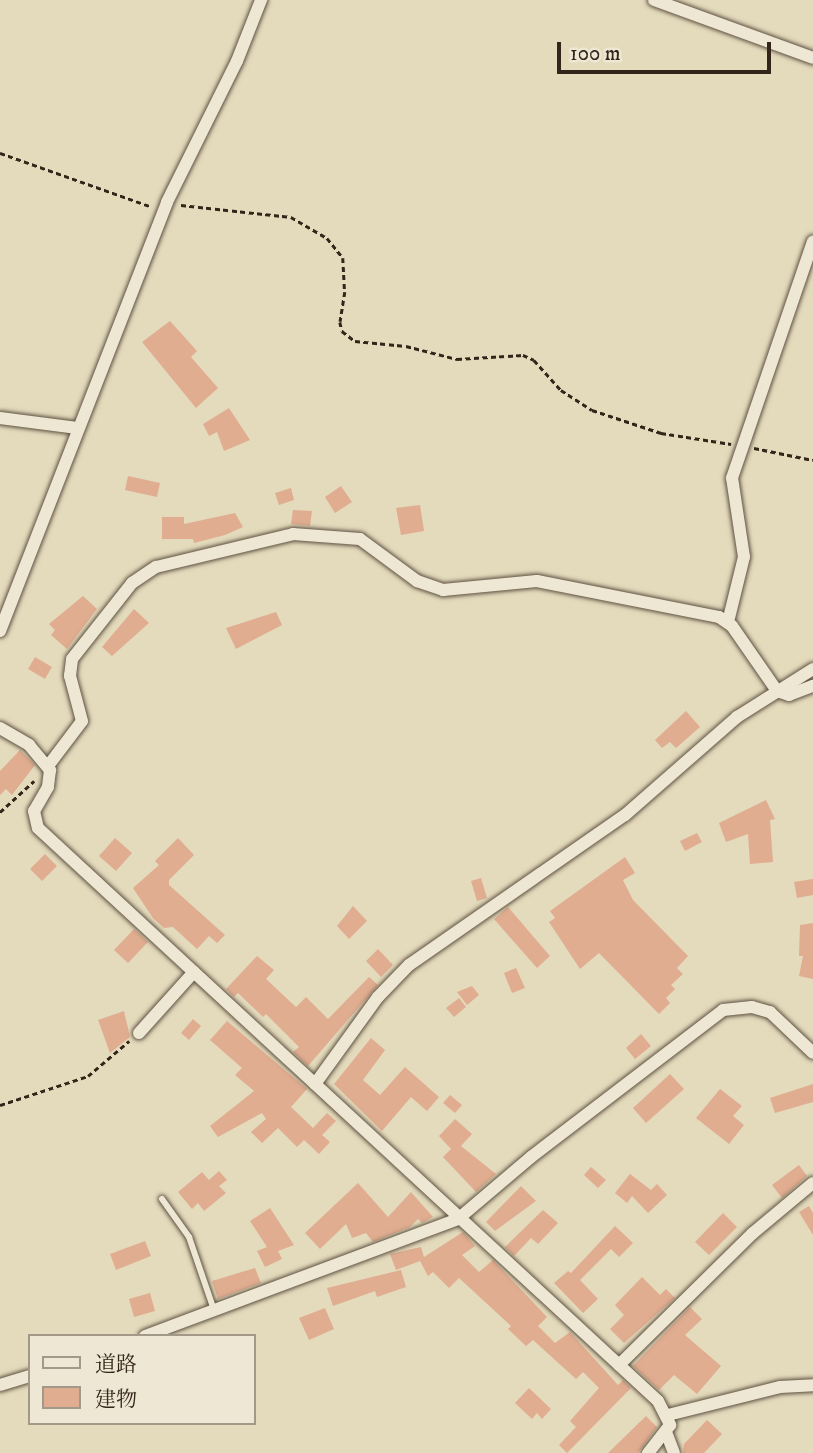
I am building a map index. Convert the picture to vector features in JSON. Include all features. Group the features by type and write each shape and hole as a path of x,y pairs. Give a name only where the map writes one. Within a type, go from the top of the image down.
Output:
{"street":[{"path":"0,631 165,206 237,61 261,0"},
{"path":"654,0 813,58"},
{"path":"728,622 743,565 732,478 813,242"},
{"path":"0,418 77,428"},
{"path":"48,766 82,721 69,672 72,659 132,583 156,567 286,535 360,540 417,581 443,590 537,580 728,622 777,691 789,695 813,686"},
{"path":"314,1084 396,975 625,815 737,717 813,669"},
{"path":"0,728 29,745 48,766 49,782 34,808 34,823 458,1219 619,1365 668,1415"},
{"path":"139,1032 194,972"},
{"path":"150,1334 458,1219 723,1010 752,1007 770,1012 813,1053"},
{"path":"619,1365 753,1233 813,1183"},
{"path":"0,1385 28,1377"},
{"path":"668,1415 779,1387 813,1385"},
{"path":"668,1415 666,1432 674,1453"},
{"path":"648,1453 666,1432"}],"lane":[{"path":"162,1199 186,1229 214,1310"}],"path":[{"path":"0,153 165,206 291,217 327,238 343,258 345,292 340,322 342,331 355,341 406,346 457,359 523,355 534,360 561,390 592,410 660,433 813,460"},
{"path":"0,812 48,766"},
{"path":"0,1105 88,1076 139,1032"}],"building":[{"path":"170,321 197,351 191,357 218,388 196,408 142,342"},
{"path":"229,408 250,440 224,451 217,432 209,436 203,424"},
{"path":"128,476 160,483 157,497 125,490"},
{"path":"341,486 352,502 335,513 325,497"},
{"path":"291,488 294,500 279,505 275,493"},
{"path":"420,505 424,531 401,535 396,508"},
{"path":"293,510 312,511 310,526 291,524"},
{"path":"235,513 243,527 225,535 194,543 193,539 162,539 162,517 184,517 184,524"},
{"path":"83,596 97,609 67,649 51,635 55,630 49,624"},
{"path":"134,609 149,623 112,656 102,647"},
{"path":"276,612 282,625 236,649 226,628"},
{"path":"35,657 52,667 45,679 28,669"},
{"path":"686,711 700,727 676,748 670,742 662,748 655,740"},
{"path":"20,750 35,765 12,795 6,789 0,795 0,771"},
{"path":"766,800 775,819 770,820 773,862 750,864 748,834 726,842 719,823"},
{"path":"697,833 702,842 685,851 680,841"},
{"path":"115,838 132,853 116,871 99,856"},
{"path":"178,838 194,855 169,880 169,885 225,935 217,943 209,936 197,949 173,927 164,928 153,918 133,888 159,865 155,861"},
{"path":"45,854 57,866 42,881 30,869"},
{"path":"625,857 635,873 623,880 633,900 688,956 677,968 683,974 671,985 675,989 666,998 670,1003 659,1014 599,953 580,969 549,922 555,918 550,911"},
{"path":"481,878 487,898 477,901 471,881"},
{"path":"813,879 813,895 797,898 794,882"},
{"path":"353,906 367,921 349,939 337,926"},
{"path":"508,907 550,956 537,968 494,919"},
{"path":"813,923 813,979 799,976 803,956 799,956 800,925"},
{"path":"134,929 148,942 128,963 114,950"},
{"path":"378,949 393,965 381,977 366,961"},
{"path":"257,956 274,970 266,979 296,1007 306,997 328,1019 369,977 378,985 308,1066 293,1052 299,1047 266,1014 263,1017 238,993 234,997 226,989"},
{"path":"516,968 525,988 512,993 504,973"},
{"path":"472,986 479,995 467,1005 457,992"},
{"path":"459,998 466,1007 454,1017 446,1008"},
{"path":"124,1011 130,1037 110,1053 98,1020"},
{"path":"193,1019 201,1026 189,1040 181,1033"},
{"path":"227,1021 307,1089 291,1107 313,1128 327,1113 336,1121 322,1135 330,1142 319,1154 304,1140 297,1147 278,1128 262,1143 251,1132 266,1119 262,1113 218,1137 210,1126 254,1091 235,1075 242,1068 210,1040"},
{"path":"641,1034 651,1046 635,1059 626,1048"},
{"path":"371,1038 385,1050 363,1080 380,1095 405,1067 439,1097 427,1111 411,1097 382,1131 334,1084"},
{"path":"670,1074 684,1089 646,1123 633,1108"},
{"path":"813,1084 813,1102 775,1113 770,1098"},
{"path":"720,1089 742,1106 733,1116 744,1125 729,1144 696,1118"},
{"path":"450,1095 462,1105 455,1113 443,1103"},
{"path":"455,1119 472,1134 461,1146 496,1174 476,1192 443,1157 451,1149 439,1136"},
{"path":"799,1165 807,1176 782,1198 772,1185"},
{"path":"591,1167 606,1180 598,1188 584,1175"},
{"path":"219,1171 227,1180 219,1186 226,1193 204,1211 198,1203 192,1209 178,1192 202,1172 209,1180"},
{"path":"630,1174 651,1190 657,1184 667,1195 648,1213 632,1196 627,1203 615,1193"},
{"path":"358,1183 388,1217 411,1192 433,1217 422,1223 418,1219 410,1227 373,1242 366,1233 352,1238 346,1224 320,1249 305,1233"},
{"path":"521,1186 536,1201 495,1231 486,1222"},
{"path":"809,1206 813,1213 813,1235 799,1212"},
{"path":"270,1208 294,1245 278,1251 282,1259 265,1267 257,1251 267,1247 250,1221"},
{"path":"543,1210 558,1223 538,1244 531,1238 514,1256 505,1247"},
{"path":"723,1213 737,1227 709,1255 695,1242"},
{"path":"615,1226 633,1243 619,1257 611,1249 580,1280 598,1299 583,1313 554,1283 568,1271 571,1273"},
{"path":"463,1232 475,1246 462,1255 479,1272 493,1260 547,1317 538,1326 555,1343 570,1332 618,1385 623,1380 631,1388 567,1453 559,1445 576,1427 570,1421 599,1388 583,1372 576,1379 533,1340 526,1346 508,1329 511,1326 459,1278 449,1288 433,1272 428,1276 420,1261 396,1270 390,1254 421,1247 424,1257"},
{"path":"145,1241 151,1256 116,1270 110,1254"},
{"path":"255,1268 261,1283 218,1299 212,1281"},
{"path":"401,1270 406,1287 377,1297 375,1291 333,1306 327,1288"},
{"path":"642,1277 660,1295 666,1289 675,1298 624,1343 610,1329 624,1315 615,1305"},
{"path":"150,1293 155,1311 134,1317 129,1299"},
{"path":"690,1307 702,1319 685,1335 721,1366 697,1394 674,1375 659,1390 633,1366"},
{"path":"325,1308 334,1329 309,1340 299,1318"},
{"path":"529,1388 551,1409 542,1419 537,1413 532,1419 515,1403"},
{"path":"646,1416 657,1427 638,1453 608,1453"},
{"path":"707,1420 722,1434 704,1453 683,1453 684,1444"}]}
